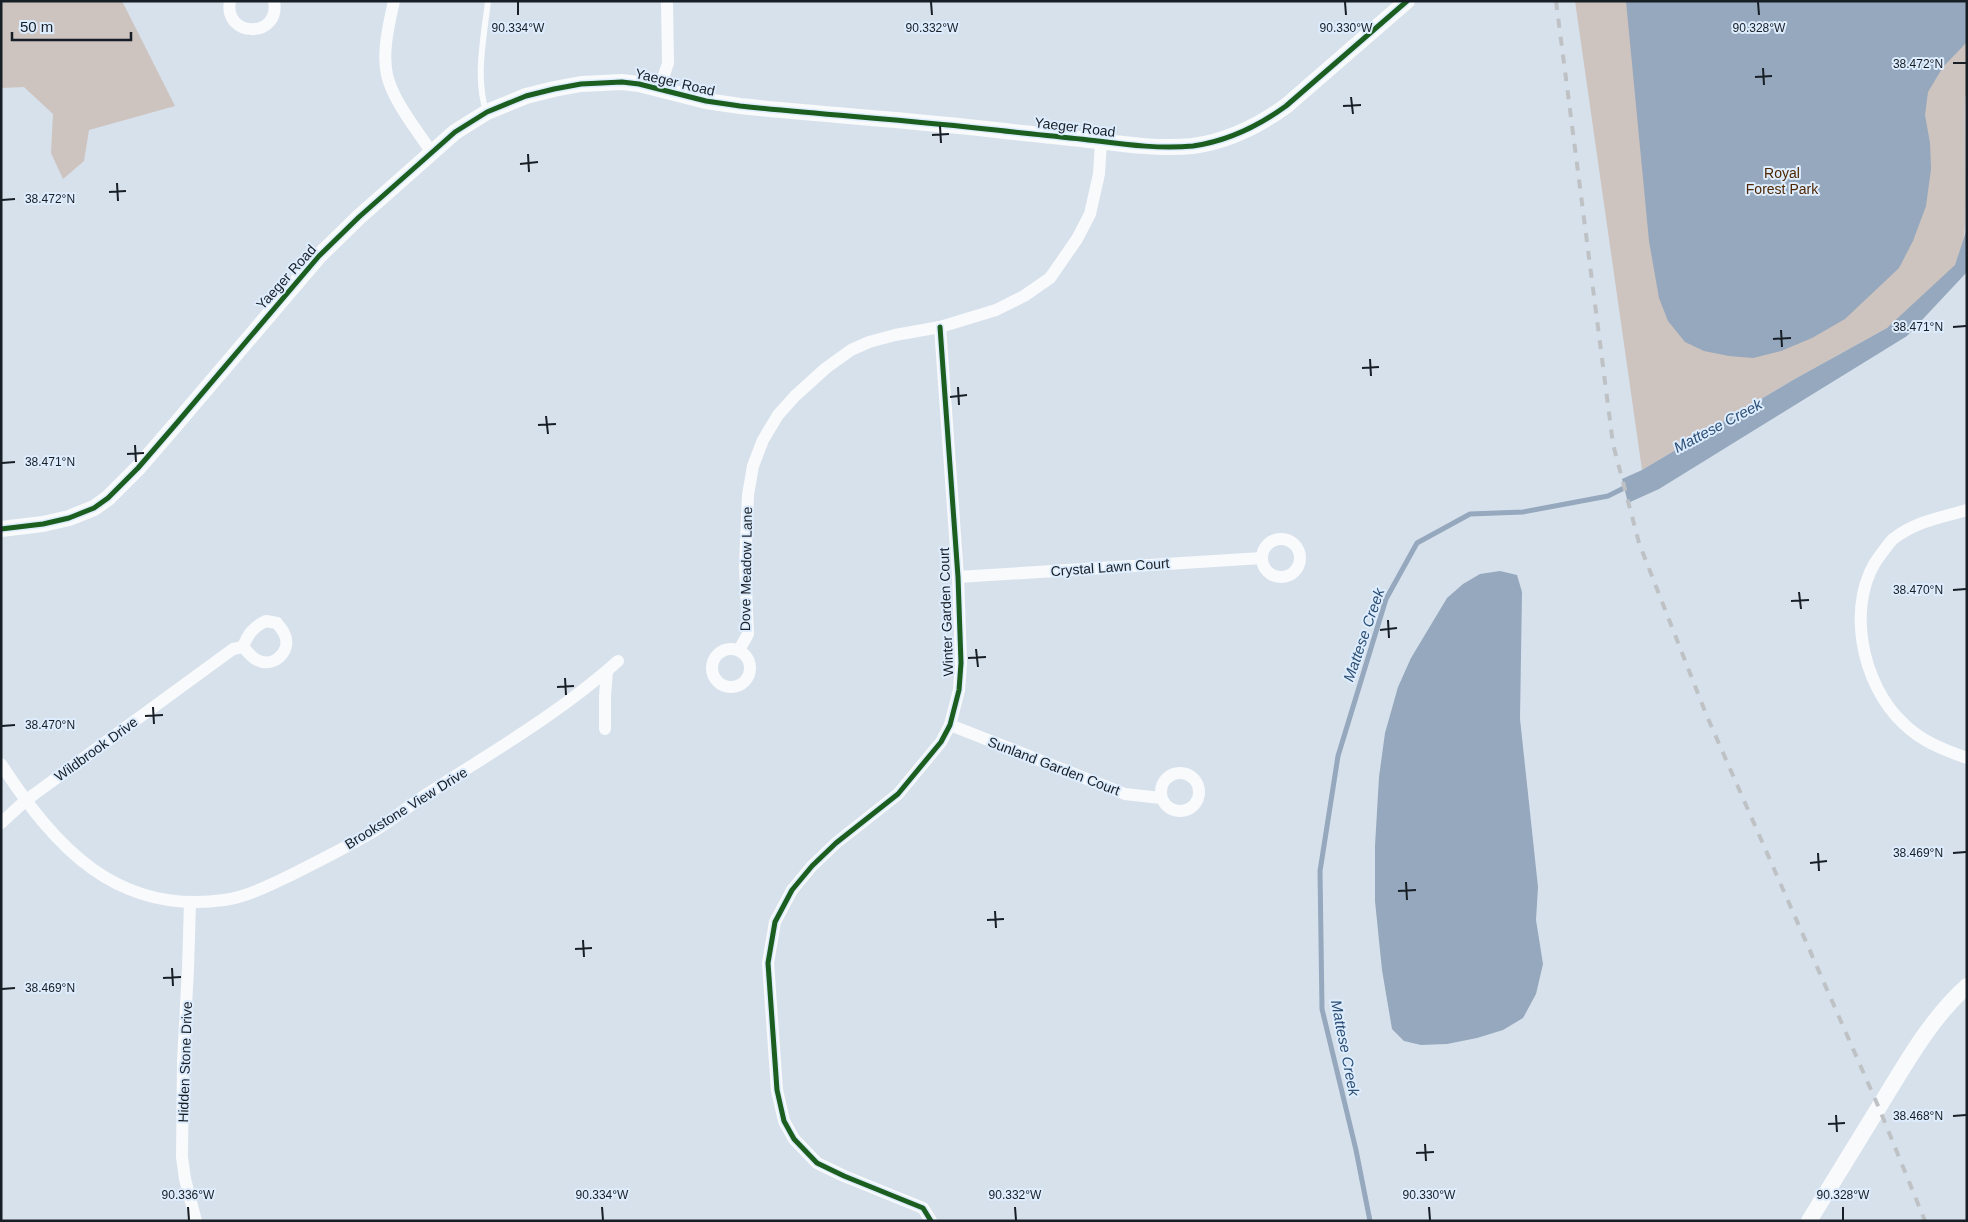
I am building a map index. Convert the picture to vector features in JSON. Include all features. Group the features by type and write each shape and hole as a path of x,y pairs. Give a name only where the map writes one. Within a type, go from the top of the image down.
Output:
{"street":[{"path":"230,1 232,19 244,28 252,30 266,26 271,21 274,14 274,1"},
{"path":"394,1 386,53 387,74 393,91 432,153"},
{"path":"660,88 668,63 667,1"},
{"name":"Yaeger Road","path":"1,529 43,524 69,518 94,508 108,498 164,439 319,256 359,217 455,132 487,112 526,96 581,84 622,82 660,88 706,101 740,106 993,129 1101,142 1164,147 1192,146 1239,134 1270,118 1407,1"},
{"name":"Dove Meadow Lane","path":"739,650 748,634 745,565 748,495 753,466 768,432 778,416 795,396 826,368 851,350 869,342 940,327 996,310 1024,296 1050,278 1077,239 1090,214 1099,174 1101,142"},
{"name":"Winter Garden Court","path":"931,1221 923,1208 817,1163 794,1139 784,1121 777,1090 768,963 775,922 792,890 812,866 836,843 898,794 941,742 950,726 959,690 961,663 958,577 940,327"},
{"path":"1967,510 1918,523 1892,540 1872,565 1864,587 1860,609 1861,632 1869,666 1874,681 1889,706 1903,724 1918,736 1944,750 1967,758"},
{"name":"Crystal Lawn Court","path":"958,577 1262,558"},
{"name":"Wildbrook Drive","path":"1,823 25,801 233,649 243,647"},
{"name":"Brookstone View Drive","path":"1,764 25,801 74,855 118,886 153,898 190,902 226,900 262,888 319,861 367,835 426,795 480,762 595,682 618,661"},
{"path":"605,729 604,696 607,671"},
{"name":"Sunland Garden Court","path":"950,726 1126,794 1161,798"},
{"name":"Hidden Stone Drive","path":"190,902 183,1060 182,1157 185,1179 196,1221"},
{"path":"1809,1221 1920,1042 1942,1012 1967,986"}],"lane":[{"path":"487,112 481,95 483,39 488,1"}],"green space":[{"path":"1,1 122,1 175,106 89,130 84,161 63,179 51,153 53,114 24,87 1,88"},
{"name":"Royal Forest Park","path":"1575,1 1967,1 1965,205 1962,269 1887,328 1793,380 1642,470"}],"water":[{"name":"Royal Forest Park","path":"1626,1 1967,1 1967,42 1943,67 1928,92 1925,115 1930,143 1931,169 1926,206 1913,241 1899,268 1845,319 1812,338 1781,351 1753,358 1704,351 1685,342 1668,321 1659,298 1649,241"},
{"path":"1967,229 1967,272 1907,336 1659,489 1628,503 1622,479 1642,470 1793,380 1887,328 1955,265"},
{"path":"1500,571 1517,575 1522,592 1520,719 1538,887 1536,920 1543,964 1536,994 1523,1018 1503,1030 1477,1038 1447,1044 1421,1045 1404,1041 1392,1029 1382,970 1375,901 1375,846 1379,777 1385,733 1398,687 1411,658 1447,598 1463,584 1480,574"}],"waterway":[{"name":"Mattese Creek","path":"1370,1221 1356,1150 1322,1009 1320,871 1338,756 1386,599 1417,543 1470,514 1523,512 1608,496 1630,485"}],"railway":[{"path":"1556,1 1613,444 1639,543 1706,714 1879,1108 1925,1221"}],"cycle path":[{"path":"1,529 43,524 69,518 94,508 108,498 138,468 319,256 359,217 455,132 487,112 526,96 581,84 622,82 639,84 706,101 740,106 964,126 1133,145 1157,147 1193,146 1230,137 1253,127 1275,114 1407,1"},
{"path":"931,1221 923,1208 817,1163 794,1139 784,1121 777,1090 768,963 775,922 792,890 812,866 836,843 898,794 941,742 950,725 959,690 961,663 958,577 940,327"}]}
